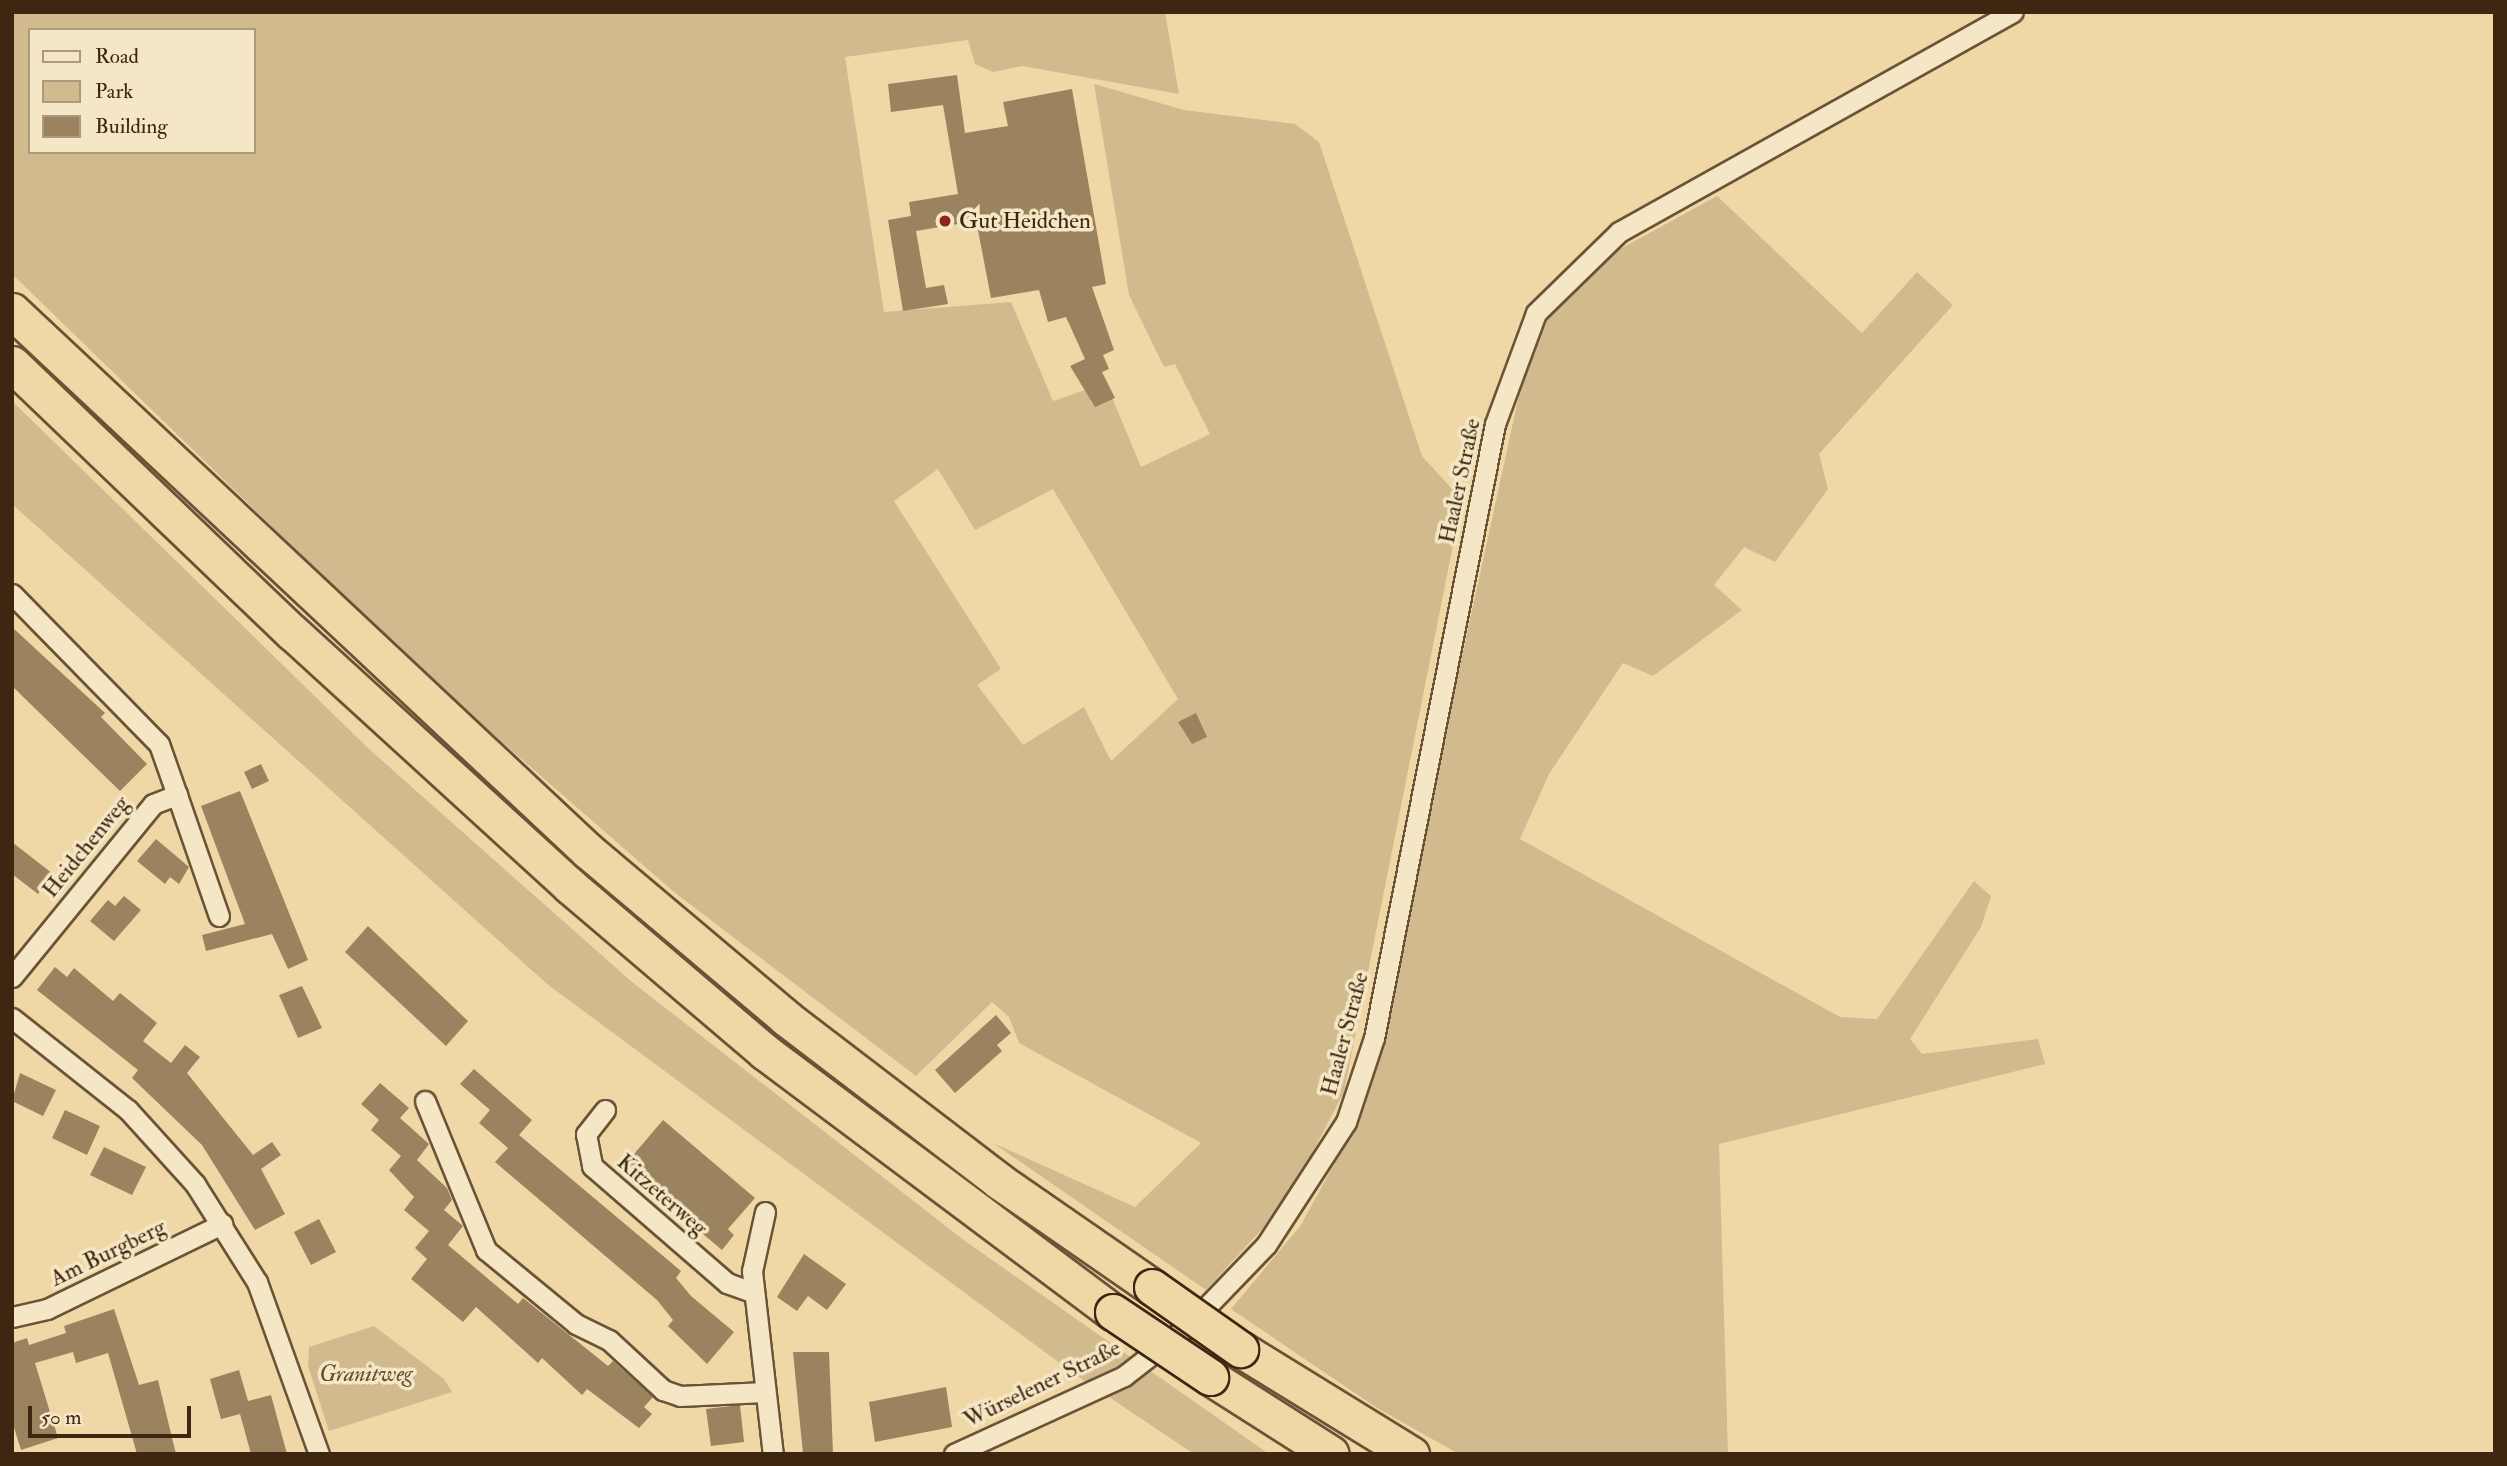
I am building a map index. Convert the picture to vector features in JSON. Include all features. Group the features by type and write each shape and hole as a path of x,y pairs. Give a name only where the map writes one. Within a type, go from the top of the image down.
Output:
{"highway":[{"path":"12,311 588,851 786,1018 999,1181 1240,1349 1411,1454"},
{"path":"12,364 293,634 581,895 765,1052 1113,1312 1331,1454"}],"street":[{"name":"Haaler Straße","path":"1295,1204 1346,1122 1374,1038 1495,424 1536,313 1619,232 2013,12"},
{"path":"12,594 159,744 219,916"},
{"name":"Heidchenweg","path":"12,977 153,804 177,794"},
{"path":"12,1018 162,1142 222,1224 282,1335 319,1454"},
{"path":"425,1101 486,1250 576,1324 609,1340 663,1390 680,1396 765,1392"},
{"name":"Kitzeterweg","path":"605,1110 586,1134 592,1166 727,1283 754,1293"},
{"name":"Würselener Straße","path":"954,1454 1124,1376 1238,1276 1295,1204"},
{"path":"765,1212 756,1236 754,1293 774,1454"},
{"name":"Am Burgberg","path":"12,1317 47,1309 222,1224"}],"green space":[{"path":"12,12 1165,12 1179,94 1022,66 993,72 975,64 968,40 845,57 884,312 1011,302 1053,401 1106,383 1141,467 1210,434 1175,364 1164,367 1129,295 1094,84 1184,110 1295,124 1319,142 1422,456 1462,500 1344,1092 1286,1203 1206,1290 993,1143 1135,1207 1201,1143 1019,1043 1009,1017 992,1002 916,1076 674,892 425,675 12,274","holes":["938,469 975,530 1053,489 1178,699 1111,761 1084,707 1023,745 977,685 1001,669 894,501"]},
{"path":"1717,196 1862,333 1917,272 1953,305 1819,454 1828,489 1775,562 1744,547 1714,585 1742,610 1653,676 1623,663 1549,774 1520,839 1840,1017 1877,1019 1974,881 1991,896 1981,927 1910,1039 1922,1054 2038,1039 2045,1064 1719,1144 1728,1454 1459,1454 1377,1408 1231,1309 1301,1225 1340,1153 1373,1065 1524,372 1553,306 1613,253"},
{"path":"12,401 370,750 632,982 965,1241 1269,1454 1194,1454 1076,1375 547,984 12,504"},
{"name":"Granitweg","path":"374,1326 444,1379 452,1392 329,1431 308,1366 309,1347"}],"building":[{"path":"957,75 965,133 1008,126 1003,102 1072,89 1106,284 1092,287 1114,350 1103,355 1109,369 1102,372 1115,398 1095,407 1070,366 1085,359 1066,317 1048,322 1039,290 991,298 977,225 970,222 916,231 926,288 944,285 948,304 903,311 888,220 911,216 909,202 958,194 943,105 891,112 888,84"},
{"path":"12,627 105,713 101,717 147,764 120,791 12,686"},
{"path":"1196,713 1207,737 1192,744 1178,722"},
{"path":"261,764 269,781 252,789 244,772"},
{"path":"240,791 308,960 288,969 272,934 206,951 202,935 245,924 201,806"},
{"path":"156,839 189,867 179,884 170,877 165,884 137,861"},
{"path":"12,842 53,874 38,894 12,874"},
{"path":"124,896 141,910 114,941 90,921 108,900 115,906"},
{"path":"368,926 468,1021 446,1046 345,952"},
{"path":"55,967 67,977 74,968 113,1001 120,993 157,1023 143,1041 171,1063 185,1045 200,1057 187,1073 253,1155 272,1142 281,1155 261,1169 285,1214 255,1230 202,1145 132,1078 138,1070 37,990"},
{"path":"302,986 322,1028 298,1038 279,995"},
{"path":"996,1015 1011,1033 997,1045 1002,1051 955,1093 935,1070"},
{"path":"474,1069 532,1120 519,1135 681,1271 676,1278 691,1296 734,1332 707,1364 668,1326 673,1320 657,1300 495,1162 508,1148 479,1123 490,1110 460,1084"},
{"path":"20,1073 56,1090 43,1116 12,1101"},
{"path":"380,1083 409,1108 400,1118 429,1144 417,1160 447,1188 452,1200 444,1210 463,1226 448,1245 518,1304 523,1298 608,1366 613,1361 653,1397 644,1407 652,1414 639,1428 587,1389 582,1395 542,1358 538,1363 476,1307 463,1322 411,1279 427,1259 415,1248 429,1231 404,1210 414,1197 389,1170 401,1156 371,1130 379,1120 361,1104"},
{"path":"65,1110 100,1126 87,1155 52,1138"},
{"path":"663,1120 755,1198 728,1229 734,1235 722,1250 623,1167"},
{"path":"104,1147 146,1167 132,1195 90,1175"},
{"path":"319,1219 336,1252 311,1265 294,1232"},
{"path":"804,1254 846,1284 827,1310 808,1296 797,1311 777,1297"},
{"path":"114,1309 139,1385 158,1380 176,1454 137,1454 108,1353 76,1363 73,1352 35,1363 58,1438 21,1450 12,1421 12,1343 27,1338 29,1345 66,1333 64,1326"},
{"path":"793,1352 829,1352 833,1454 803,1454"},
{"path":"239,1370 248,1401 271,1395 287,1454 251,1454 240,1414 221,1419 210,1379"},
{"path":"946,1387 952,1427 875,1442 869,1402"},
{"path":"740,1405 744,1442 711,1446 706,1409"}],"place":[{"name":"Gut Heidchen","path":"945,221"}]}
